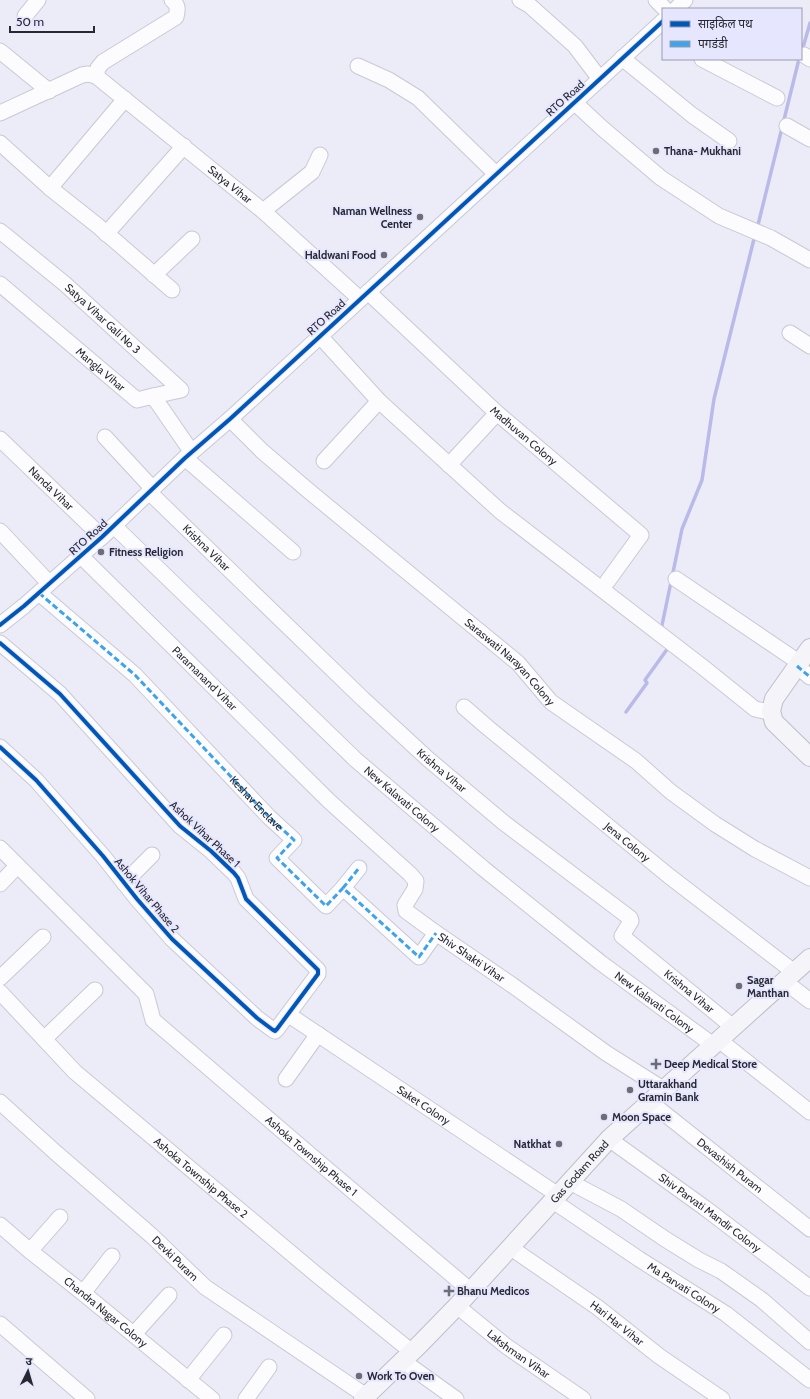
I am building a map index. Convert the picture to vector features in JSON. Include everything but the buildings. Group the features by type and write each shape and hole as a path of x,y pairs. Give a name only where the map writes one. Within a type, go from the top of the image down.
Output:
{"main road":[{"path":"810,648 802,669 774,699 771,711 774,722 810,757"},
{"name":"Gas Godam Road","path":"364,1398 457,1306 609,1139 810,958"}],"street":[{"path":"26,16 38,0"},
{"path":"0,114 82,75 88,74 96,76 98,68 103,62 176,17 178,11 176,4 172,0"},
{"path":"520,0 529,5 574,46 600,79"},
{"path":"656,0 664,8"},
{"path":"677,8 685,0"},
{"name":"RTO Road","path":"0,625 102,537 188,454 230,419 319,335 364,296 622,58 661,27"},
{"path":"0,51 49,91"},
{"path":"622,58 675,102 729,141"},
{"path":"704,60 777,98"},
{"path":"358,66 389,80 418,98 496,174"},
{"name":"Satya Vihar","path":"96,76 184,146 364,296"},
{"path":"50,188 125,99"},
{"path":"574,102 661,178 719,216 771,238 810,260"},
{"path":"787,126 810,139"},
{"path":"0,143 50,188 172,290"},
{"path":"106,234 184,146"},
{"path":"263,211 312,172 320,155"},
{"name":"Satya Vihar Gali No 3","path":"0,230 65,284 181,390 153,396"},
{"path":"154,276 192,239"},
{"name":"Mangla Vihar","path":"0,284 137,400 153,396"},
{"name":"Madhuvan Colony","path":"364,296 497,413 641,535 607,582"},
{"path":"790,333 810,346"},
{"path":"319,335 379,401 500,511 755,709 771,711"},
{"path":"153,396 188,454 293,552"},
{"path":"324,461 379,401"},
{"path":"449,465 497,413"},
{"name":"Saraswati Narayan Colony","path":"230,419 262,451 310,492 518,663 551,702 636,761 671,792 714,824 754,849 810,878"},
{"path":"105,437 151,491"},
{"name":"Nanda Vihar","path":"0,439 102,537"},
{"name":"Krishna Vihar","path":"151,491 363,699 428,759 503,822 630,918 631,921 622,936 733,1027"},
{"name":"New Kalavati Colony","path":"114,526 356,760 484,869 589,953 716,1042 810,1112"},
{"path":"0,531 44,588"},
{"name":"Paramanand Vihar","path":"81,556 328,801"},
{"path":"676,579 802,669"},
{"name":"Keshav Enclave","path":"44,588 135,675 269,817 294,840 277,858 326,906 342,888"},
{"name":"Ashok Vihar Phase 1","path":"0,644 60,694 180,826 211,850 234,873 238,878 246,898 318,970 318,974 289,1015"},
{"name":"Jena Colony","path":"464,707 669,876 728,920 789,976 810,1001"},
{"name":"Ashok Vihar Phase 2","path":"0,747 36,780 103,856 172,939 257,1018 275,1031 289,1015"},
{"name":"Shiv Shakti Vihar","path":"328,801 416,881 415,889 405,905 406,911 606,1053 663,1089"},
{"path":"0,848 18,866 0,884"},
{"path":"124,883 152,855"},
{"name":"Ashoka Township Phase 1","path":"18,866 146,994 153,1020 471,1291"},
{"path":"359,868 342,888 417,957 420,956 436,933"},
{"path":"0,978 42,937"},
{"path":"44,1039 95,990"},
{"name":"Ashoka Township Phase 2","path":"0,992 75,1072 317,1274 456,1399"},
{"name":"Saket Colony","path":"289,1015 561,1192"},
{"path":"286,1079 318,1034"},
{"name":"Devki Puram","path":"0,1102 152,1236 205,1287 364,1398"},
{"name":"Devashish Puram","path":"650,1102 810,1229"},
{"name":"Shiv Parvati Mandir Colony","path":"609,1139 705,1208 810,1288"},
{"path":"561,1192 621,1209 665,1239 699,1260 721,1271 762,1300 810,1342"},
{"name":"Ma Parvati Colony","path":"561,1192 639,1259 726,1314 810,1380"},
{"path":"30,1252 60,1217"},
{"name":"Chandra Nagar Colony","path":"0,1226 212,1399"},
{"name":"Hari Har Vihar","path":"511,1248 597,1306 659,1356 722,1399"},
{"path":"83,1293 112,1256"},
{"path":"134,1334 169,1295"},
{"name":"Lakshman Vihar","path":"457,1306 506,1346 583,1399"},
{"path":"0,1324 87,1399"},
{"path":"188,1380 224,1335"},
{"path":"246,1399 269,1367"}],"waterway":[{"path":"802,51 810,23"},
{"path":"757,229 799,60"},
{"path":"661,630 682,529 702,480 714,399 755,235"},
{"path":"626,712 647,683 645,680 668,648 667,647"}],"marked path":[{"path":"39,593 135,675 269,817 294,840 277,858 326,906 343,888 419,957 436,933"},
{"path":"797,666 810,677"},
{"path":"343,888 359,868"}],"cycle path":[{"path":"0,625 24,606 102,537 185,458 230,419 662,22"},
{"path":"0,643 60,694 180,826 211,851 234,873 238,878 246,899 318,970 318,974 275,1031 257,1018 172,939 137,899 103,856 36,780 0,747"}],"place":[{"name":"Thana- Mukhani","path":"656,151"},
{"name":"Naman Wellness Center","path":"420,217"},
{"name":"Haldwani Food","path":"384,255"},
{"name":"Fitness Religion","path":"101,552"},
{"name":"Sagar Manthan","path":"739,986"},
{"name":"Deep Medical Store","path":"656,1064"},
{"name":"Uttarakhand Gramin Bank","path":"630,1090"},
{"name":"Moon Space","path":"604,1117"},
{"name":"Natkhat","path":"559,1144"},
{"name":"Bhanu Medicos","path":"449,1291"},
{"name":"Work To Oven","path":"359,1376"}]}
